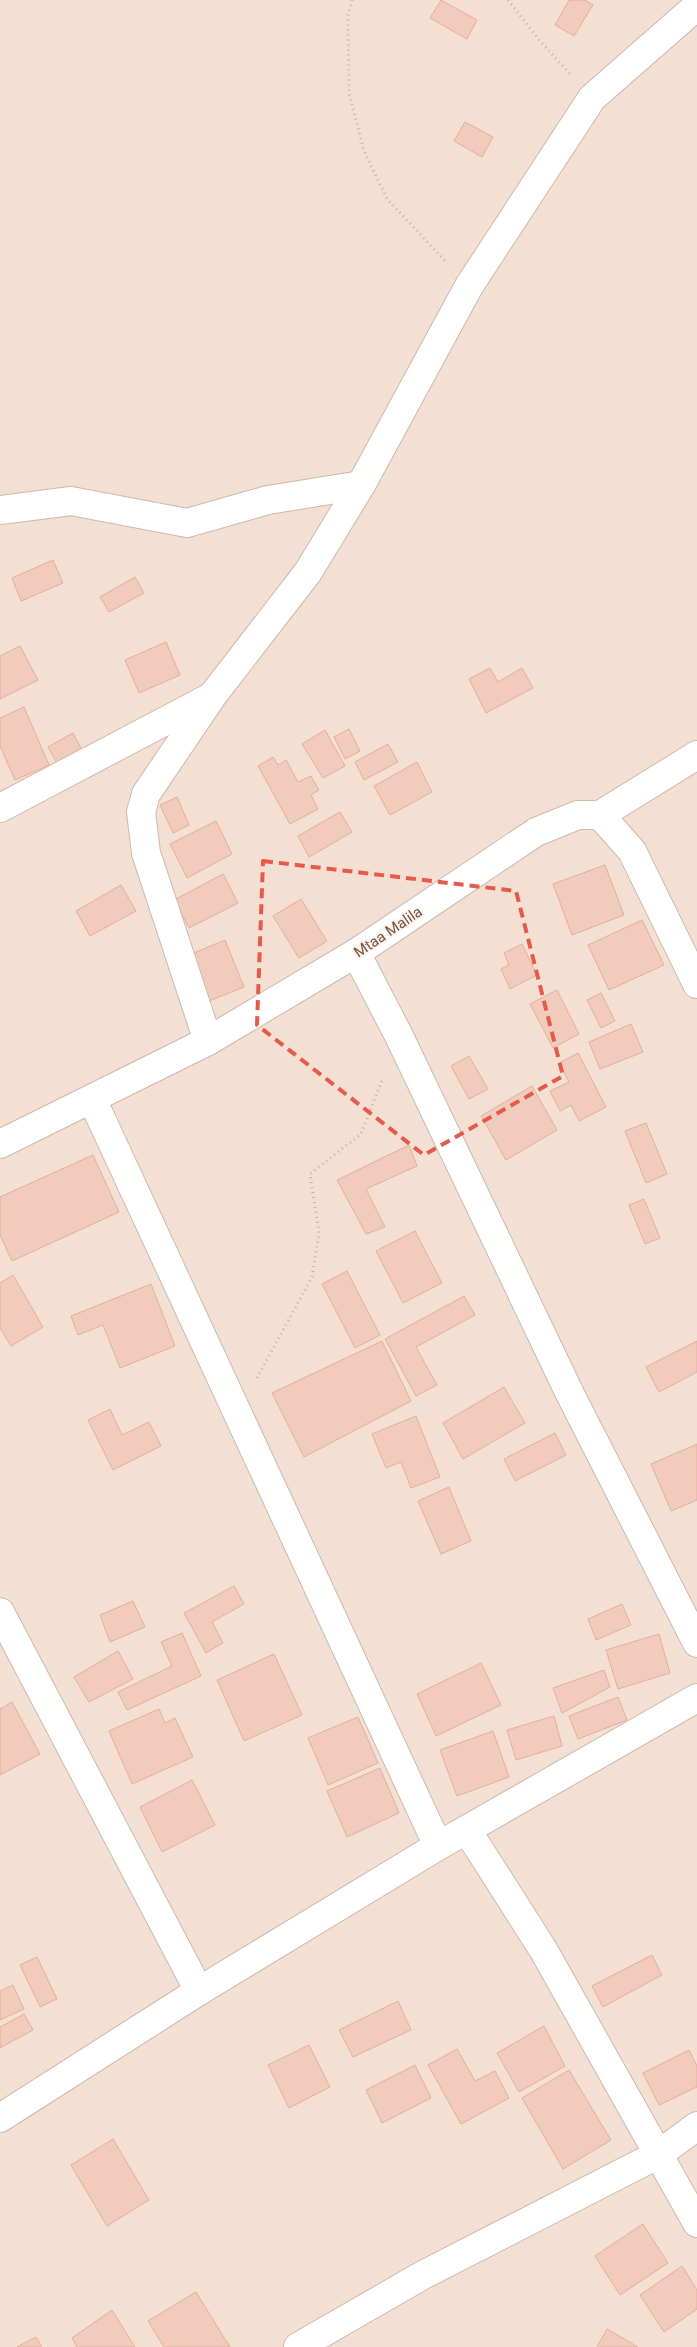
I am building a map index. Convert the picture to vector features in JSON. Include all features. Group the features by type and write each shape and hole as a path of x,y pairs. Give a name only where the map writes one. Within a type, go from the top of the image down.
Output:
{"street":[{"path":"208,1041 146,853 141,812 146,794 213,695 308,572 361,485 469,286 592,98 697,6"},
{"path":"0,510 71,501 187,523 268,500 361,485"},
{"path":"0,808 213,695"},
{"path":"697,755 600,815 632,851 697,984"},
{"name":"Mtaa Malila","path":"0,1144 208,1041 356,953 536,832 578,815 600,815"},
{"path":"356,953 399,1036 570,1394 697,1643"},
{"path":"92,1099 438,1846"},
{"path":"0,1612 199,1991"},
{"path":"0,2118 199,1991 438,1846 697,1698"},
{"path":"467,1830 544,1951 697,2223"},
{"path":"298,2347 423,2275 659,2154 697,2126"}],"path":[{"path":"352,0 348,16 349,93 364,151 387,199 469,286"},
{"path":"508,0 539,40 592,98"},
{"path":"243,1422 254,1383 312,1277 319,1233 310,1174 361,1134 399,1036"}],"highlighted area":[{"path":"263,861 516,891 563,1076 424,1155 257,1025"}],"shaded area":[{"path":"0,0 697,0 697,2347 0,2347"}],"building":[{"path":"441,0 477,20 467,39 430,18"},
{"path":"569,0 585,0 593,5 574,36 555,25"},
{"path":"465,122 493,137 482,157 454,141"},
{"path":"53,560 63,583 21,601 12,578"},
{"path":"135,577 144,593 109,612 100,597"},
{"path":"166,642 180,675 139,693 125,660"},
{"path":"20,646 38,680 0,699 0,656"},
{"path":"490,668 498,682 522,668 533,688 486,713 469,679"},
{"path":"24,707 49,765 15,780 0,746 0,718"},
{"path":"349,729 360,751 345,759 334,737"},
{"path":"325,730 345,766 323,778 302,744"},
{"path":"73,733 82,750 58,765 48,747"},
{"path":"388,744 398,762 364,780 355,762"},
{"path":"273,757 278,765 286,760 298,782 311,776 319,790 311,795 318,809 290,824 258,766"},
{"path":"417,762 432,792 390,815 374,786"},
{"path":"177,797 189,825 173,833 160,805"},
{"path":"340,812 352,832 309,857 298,836"},
{"path":"216,821 232,854 187,878 170,844"},
{"path":"605,865 624,915 572,935 553,884"},
{"path":"223,874 238,903 189,928 174,900"},
{"path":"121,885 136,911 90,936 76,911"},
{"path":"301,899 327,941 299,958 273,916"},
{"path":"642,920 664,965 609,990 588,945"},
{"path":"225,940 244,987 209,1001 189,955"},
{"path":"522,944 537,975 510,989 501,969 509,965 504,953"},
{"path":"557,990 579,1034 553,1048 530,1004"},
{"path":"601,993 615,1021 601,1028 587,1000"},
{"path":"631,1024 643,1052 600,1069 589,1042"},
{"path":"578,1053 606,1107 579,1121 571,1105 560,1111 550,1091 569,1082 559,1063"},
{"path":"469,1056 488,1089 469,1099 451,1066"},
{"path":"532,1086 557,1130 506,1160 481,1116"},
{"path":"646,1123 667,1174 646,1183 625,1131"},
{"path":"409,1145 417,1166 366,1189 385,1227 366,1234 337,1180"},
{"path":"93,1155 119,1212 12,1261 0,1235 0,1197"},
{"path":"644,1199 660,1238 645,1244 629,1205"},
{"path":"415,1231 442,1283 403,1303 376,1251"},
{"path":"347,1271 380,1335 355,1348 322,1284"},
{"path":"13,1275 43,1327 11,1346 0,1328 0,1283"},
{"path":"151,1284 175,1346 120,1368 103,1325 78,1335 71,1316"},
{"path":"464,1296 475,1315 416,1347 437,1385 416,1396 385,1339"},
{"path":"382,1341 411,1401 304,1457 272,1393"},
{"path":"697,1341 697,1372 659,1392 646,1367"},
{"path":"504,1387 525,1423 463,1459 443,1423"},
{"path":"110,1409 122,1435 149,1422 161,1446 113,1470 88,1420"},
{"path":"416,1416 440,1477 411,1488 401,1462 386,1468 372,1434"},
{"path":"555,1433 566,1455 515,1481 504,1459"},
{"path":"697,1444 697,1500 671,1511 651,1464"},
{"path":"449,1487 471,1541 441,1554 418,1501"},
{"path":"234,1586 244,1604 212,1622 223,1643 206,1653 184,1613"},
{"path":"133,1601 145,1627 110,1642 100,1615"},
{"path":"622,1604 631,1625 596,1640 588,1619"},
{"path":"182,1633 201,1676 127,1710 118,1692 172,1666 161,1642"},
{"path":"659,1634 670,1673 618,1689 606,1650"},
{"path":"118,1651 133,1679 89,1702 74,1677"},
{"path":"274,1654 302,1715 244,1741 217,1680"},
{"path":"481,1663 501,1705 436,1736 417,1694"},
{"path":"604,1670 610,1687 562,1713 553,1688"},
{"path":"618,1697 627,1720 578,1739 569,1716"},
{"path":"12,1702 40,1754 0,1775 0,1709"},
{"path":"159,1709 165,1723 175,1718 193,1757 132,1784 109,1731"},
{"path":"554,1716 562,1746 516,1760 507,1730"},
{"path":"358,1717 378,1763 328,1785 308,1738"},
{"path":"493,1731 509,1777 457,1796 440,1750"},
{"path":"380,1768 399,1813 347,1837 327,1791"},
{"path":"192,1780 215,1825 162,1852 140,1807"},
{"path":"652,1955 662,1975 603,2007 592,1986"},
{"path":"37,1957 57,1999 40,2007 20,1965"},
{"path":"13,1985 24,2009 0,2020 0,1991"},
{"path":"398,2001 411,2030 353,2057 339,2030"},
{"path":"24,2014 33,2030 0,2048 0,2027"},
{"path":"544,2026 565,2066 519,2092 497,2053"},
{"path":"309,2045 330,2087 289,2108 268,2065"},
{"path":"457,2049 475,2081 495,2071 509,2098 461,2124 428,2065"},
{"path":"689,2050 697,2066 697,2087 659,2105 643,2073"},
{"path":"415,2065 431,2098 382,2123 366,2090"},
{"path":"569,2070 611,2140 563,2169 522,2098"},
{"path":"113,2139 149,2200 107,2226 71,2165"},
{"path":"643,2224 668,2263 620,2295 595,2256"},
{"path":"682,2266 697,2290 697,2309 664,2332 640,2295"},
{"path":"196,2292 230,2347 164,2347 148,2321"},
{"path":"112,2310 135,2347 77,2347 72,2338"},
{"path":"607,2329 638,2347 597,2347"},
{"path":"36,2337 42,2347 17,2347"}]}
